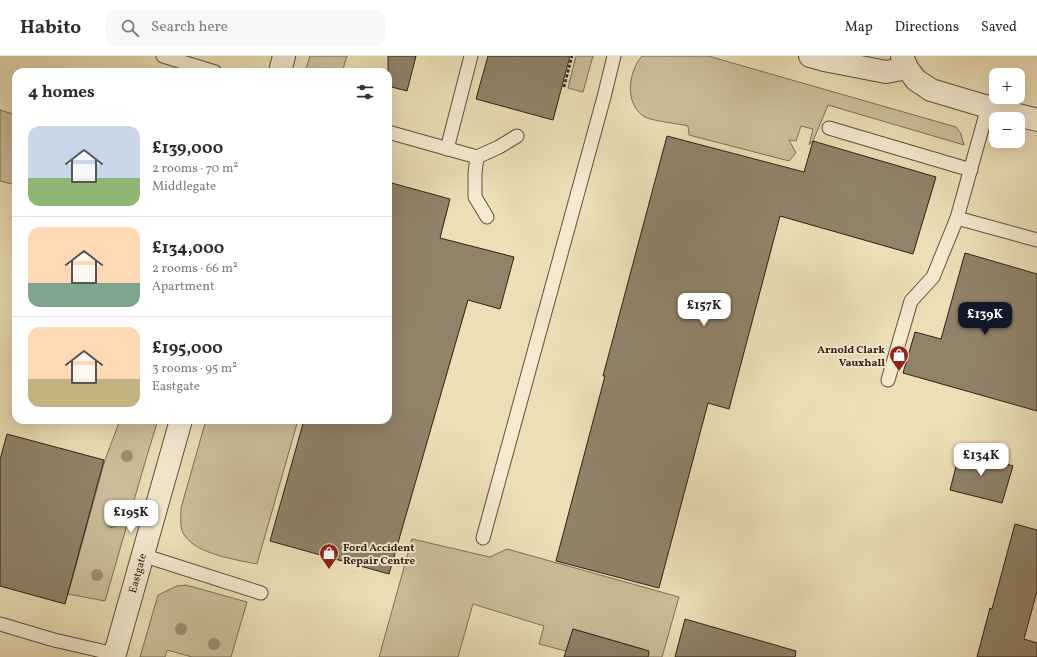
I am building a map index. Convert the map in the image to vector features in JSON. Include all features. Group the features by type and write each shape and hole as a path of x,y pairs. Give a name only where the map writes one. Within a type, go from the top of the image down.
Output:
{"street":[{"path":"281,68 284,56"},
{"path":"810,56 886,72 904,62 916,80 931,90 1037,120"},
{"name":"Eastgate","path":"115,656 180,424"}],"lane":[{"path":"163,56 202,68"},
{"path":"447,149 471,56"},
{"path":"483,538 614,56"},
{"path":"888,380 911,302 933,277 957,218 988,107"},
{"path":"829,128 970,170"},
{"path":"392,133 477,157 500,147 517,136"},
{"path":"477,157 475,173 476,197 487,217"},
{"path":"957,218 1037,240"},
{"path":"142,555 261,593"},
{"path":"0,624 115,656"}],"path":[{"path":"564,87 572,56"}],"shaded area":[{"path":"310,56 347,56 343,68 306,68"},
{"path":"576,56 593,56 583,92 568,88"},
{"path":"642,56 708,56 956,127 961,134 964,145 828,105 813,141 809,145 813,129 801,126 796,141 789,140 796,153 789,161 689,135 688,126 655,120 645,117 638,112 631,97 630,88 631,79 637,63"},
{"path":"0,110 12,114 12,184 0,181"},
{"path":"118,424 157,424 105,601 68,594 105,460"},
{"path":"205,424 297,424 257,564 208,552 191,542 182,530 181,508"},
{"path":"412,539 490,557 507,549 679,597 662,657 641,657 643,649 573,629 566,651 539,644 544,626 473,604 458,657 379,657"},
{"path":"186,585 247,602 231,657 192,657 167,650 165,657 140,657 158,595 177,586"}],"building":[{"path":"388,56 416,56 407,91 392,87 392,68 388,68"},
{"path":"488,56 570,56 553,120 476,99"},
{"path":"667,136 804,172 813,141 936,177 913,254 780,216 729,409 708,403 659,588 556,561 605,376 603,376"},
{"path":"392,183 450,199 440,238 514,257 500,309 468,300 389,574 270,541 303,424 392,424"},
{"path":"965,253 1037,274 1037,411 903,373 915,332 941,339"},
{"path":"7,434 104,460 65,604 0,586 0,460"},
{"path":"960,451 1013,466 1002,503 950,490"},
{"path":"1015,524 1037,530 1037,591 1024,639 1037,643 1037,657 977,657 990,608 992,609"},
{"path":"685,619 796,651 795,657 675,657"},
{"path":"573,629 649,651 648,657 564,657"}],"place":[{"name":"Arnold Clark Vauxhall","path":"899,372"},
{"name":"Ford Accident Repair Centre","path":"329,570"}]}
